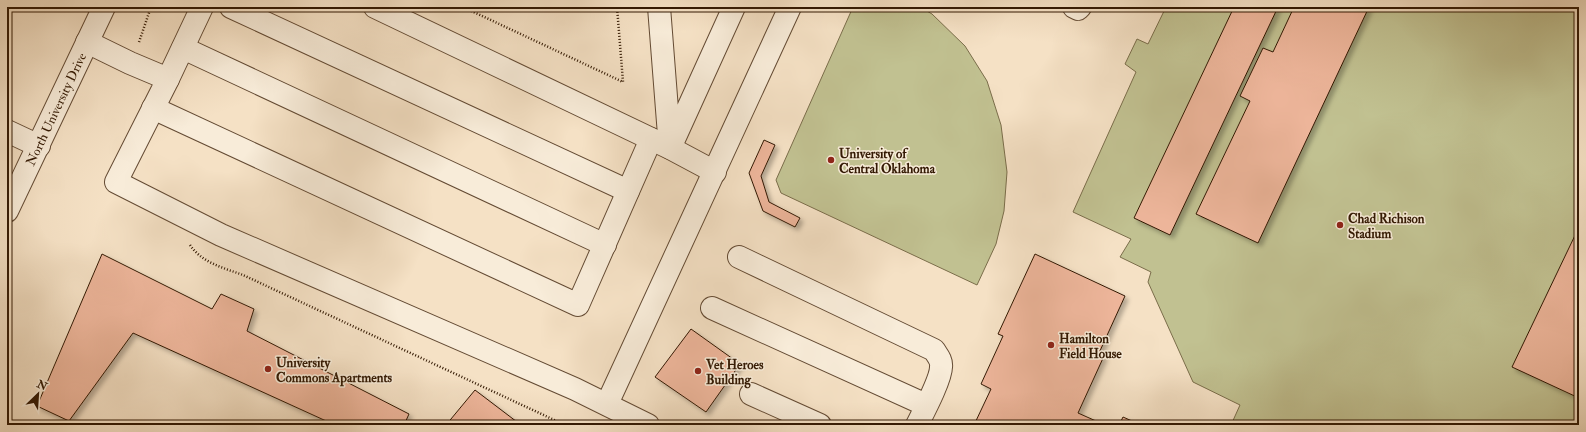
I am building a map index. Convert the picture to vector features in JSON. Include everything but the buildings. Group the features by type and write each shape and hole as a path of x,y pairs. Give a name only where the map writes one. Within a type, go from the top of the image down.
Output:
{"street":[{"name":"North University Drive","path":"7,211 104,7"},
{"path":"202,7 116,182 221,235 575,389 648,425"},
{"path":"231,7 628,191"},
{"path":"375,7 661,143 715,172"},
{"path":"153,108 578,305 628,191 661,143 734,7"},
{"path":"607,404 790,7"},
{"path":"1074,7 1078,9 1080,7"},
{"path":"661,143 662,12"},
{"path":"87,42 130,63 168,78"},
{"path":"183,48 605,245"},
{"path":"7,131 38,146"},
{"path":"739,257 934,350 940,359 941,368 917,425"},
{"path":"712,308 926,405"},
{"path":"751,394 820,425"}],"path":[{"path":"130,63 144,31 151,7"},
{"path":"463,7 623,82 617,7"},
{"path":"188,242 196,253 210,262 243,275 565,425"}],"green space":[{"path":"853,7 920,7 932,14 965,46 987,81 1001,125 1007,172 1004,211 996,244 977,285 781,193 776,180"},
{"name":"Chad Richison Stadium","path":"1166,7 1579,7 1579,425 1231,425 1240,405 1193,382 1148,282 1151,272 1120,257 1131,239 1073,212 1136,72 1125,64 1137,39 1148,44"}],"place":[{"name":"University of Central Oklahoma","path":"831,160"},
{"name":"Chad Richison Stadium","path":"1340,225"},
{"name":"Hamilton Field House","path":"1051,345"},
{"name":"University Commons Apartments","path":"268,369"},
{"name":"Vet Heroes Building","path":"698,371"}]}
